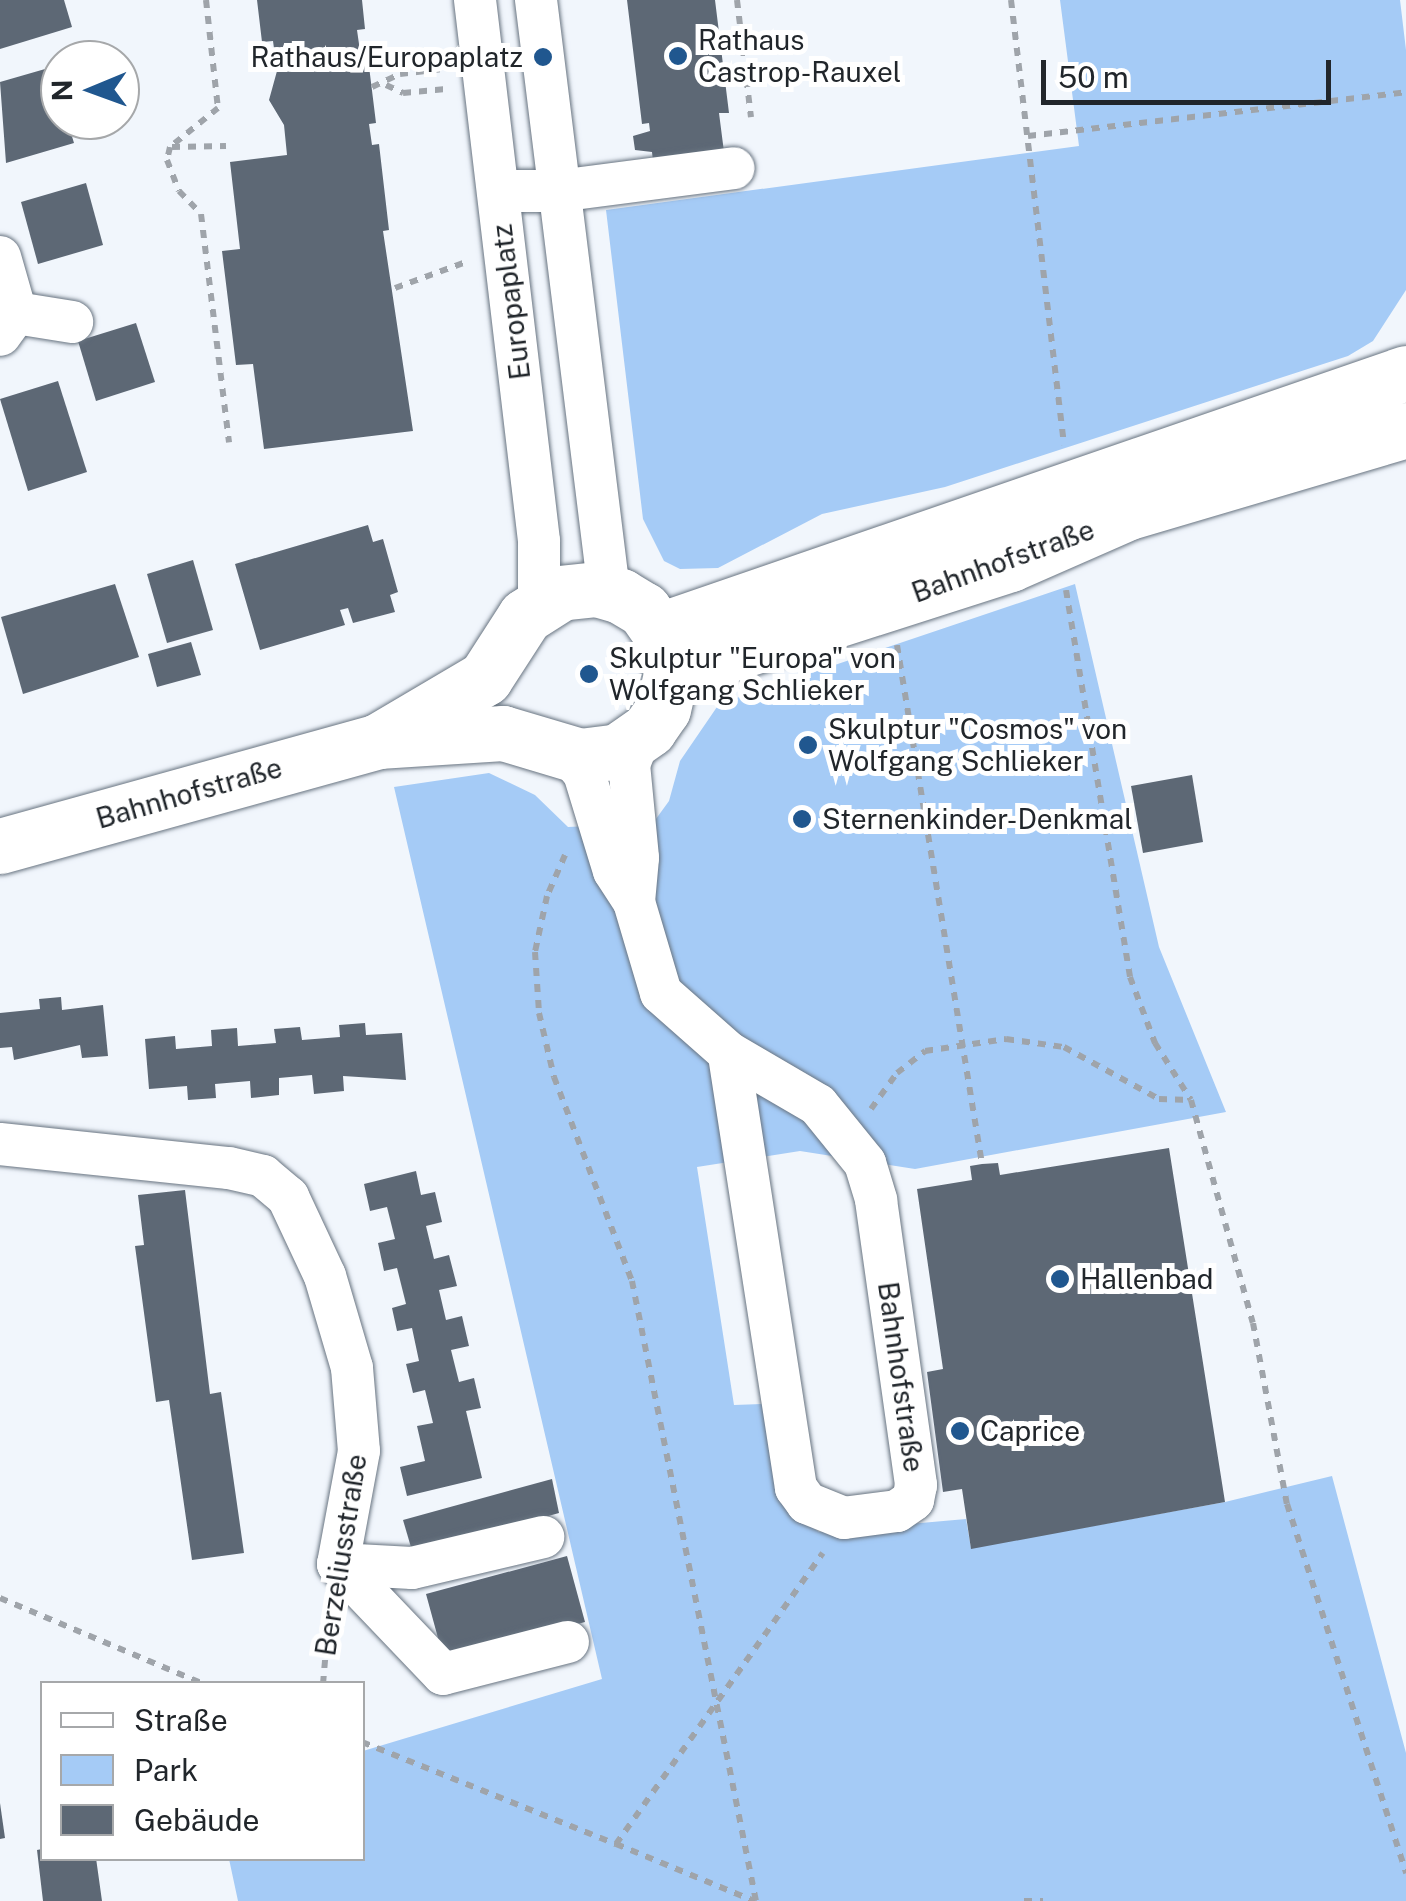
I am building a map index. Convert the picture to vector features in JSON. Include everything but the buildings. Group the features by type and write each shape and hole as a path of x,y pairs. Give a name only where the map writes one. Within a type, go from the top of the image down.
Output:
{"main road":[{"name":"Bahnhofstraße","path":"666,652 1406,372"},
{"name":"Bahnhofstraße","path":"666,652 1010,564 1126,513 1406,430"},
{"path":"538,604 572,590 609,591 633,602 666,652"},
{"name":"Bahnhofstraße","path":"378,741 484,678 538,604"},
{"path":"507,648 509,701 555,749"},
{"name":"Bahnhofstraße","path":"0,846 378,741 503,734 555,749 606,754 640,738 663,709 666,652"}],"street":[{"name":"Europaplatz","path":"475,0 539,541 538,604"},
{"path":"536,0 609,591"},
{"path":"498,191 558,191 734,168"},
{"path":"0,257 8,324 72,322"},
{"name":"Bahnhofstraße","path":"634,902 638,858 629,764 640,738"},
{"name":"Bahnhofstraße","path":"555,749 584,773 614,871 634,902 661,993 728,1053 818,1105 848,1136 876,1200 916,1485 913,1500 897,1511 844,1518"},
{"path":"728,1053 790,1471 807,1503 844,1518"},
{"name":"Berzeliusstraße","path":"0,1144 229,1168 264,1176 288,1197 325,1276 352,1368 359,1451 338,1564"},
{"path":"338,1564 412,1568 543,1537"},
{"path":"338,1564 443,1674 568,1642"}],"path":[{"path":"170,147 218,108 206,0"},
{"path":"737,0 752,118"},
{"path":"1010,0 1064,451"},
{"path":"372,87 386,85 400,74 443,69"},
{"path":"386,85 403,94 446,90"},
{"path":"1028,136 1406,92"},
{"path":"170,147 226,146"},
{"path":"170,147 170,173 201,214 230,442"},
{"path":"395,288 466,262"},
{"path":"1064,575 1130,977 1155,1043 1192,1100 1253,1323 1286,1504 1406,1873"},
{"path":"894,630 982,1164"},
{"path":"567,851 547,896 535,952 539,1013 554,1077 632,1282 717,1693 755,1901"},
{"path":"848,1136 911,1060 962,1042 1021,1040 1064,1047 1158,1098 1192,1100"},
{"path":"616,1844 717,1693 844,1518"},
{"name":"Berzeliusstraße","path":"322,1681 338,1564"},
{"path":"0,1598 197,1681"},
{"path":"365,1743 755,1901"},
{"path":"1024,1901 1044,1901"}],"green space":[{"path":"1060,0 1400,0 1406,50 1406,290 1373,341 1348,356 945,487 822,514 718,568 680,569 664,561 643,519 606,210 1079,146"},
{"path":"1075,584 1159,947 1226,1112 915,1169 800,1151 697,1167 734,1405 762,1404 786,1510 819,1532 966,1519 971,1548 1225,1502 1332,1476 1406,1753 1406,1901 238,1901 229,1861 365,1861 365,1750 602,1679 394,787 489,773 535,795 568,827 653,823 669,801 680,761 719,704"}],"place":[{"name":"Rathaus Castrop-Rauxel","path":"678,56"},
{"name":"Rathaus/Europaplatz","path":"543,57"},
{"name":"Skulptur \"Europa\" von Wolfgang Schlieker","path":"589,674"},
{"name":"Skulptur \"Cosmos\" von Wolfgang Schlieker","path":"808,745"},
{"name":"Sternenkinder-Denkmal","path":"802,819"},
{"name":"Hallenbad","path":"1060,1279"},
{"name":"Caprice","path":"960,1431"}]}
